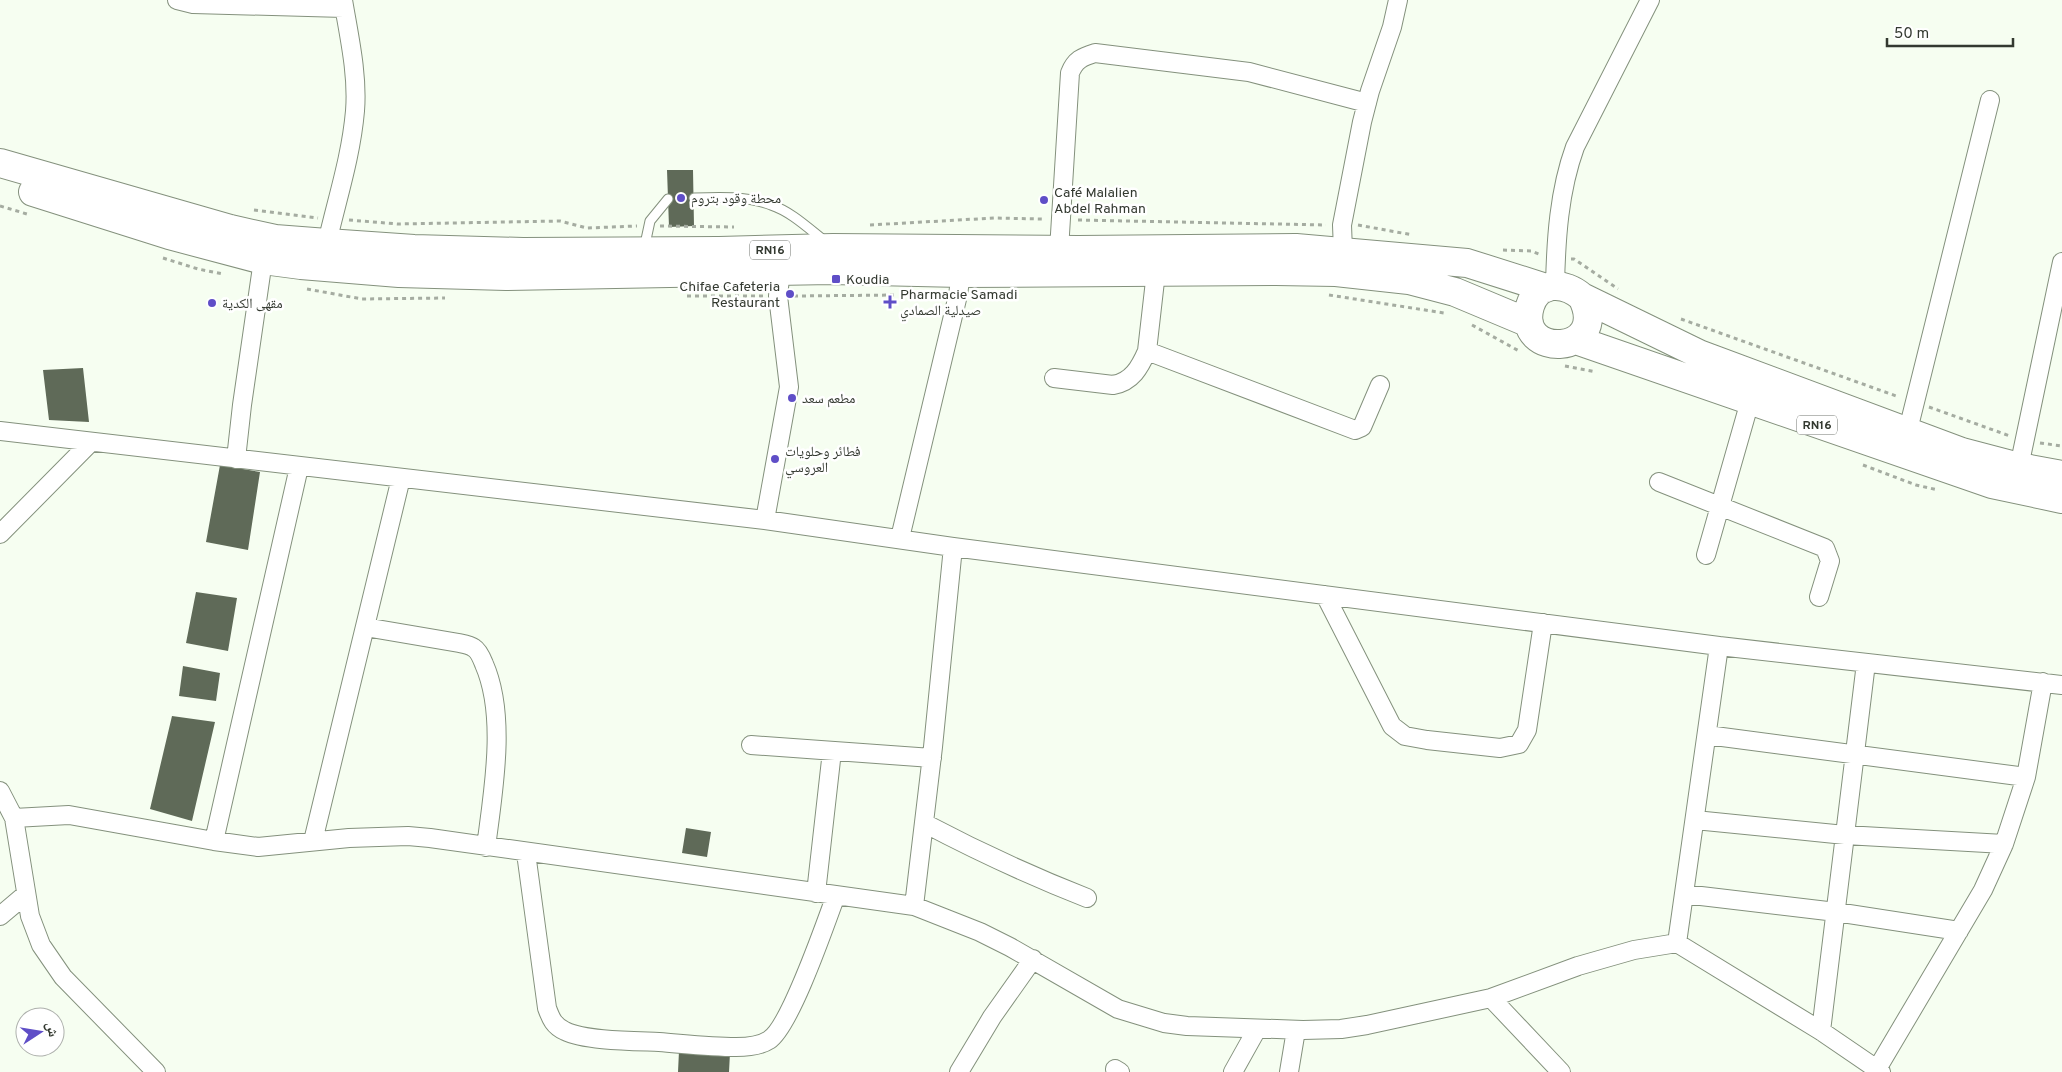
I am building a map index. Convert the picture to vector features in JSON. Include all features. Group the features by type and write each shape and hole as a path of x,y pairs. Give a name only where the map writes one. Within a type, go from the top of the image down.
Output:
{"highway":[{"name":"RN16","path":"0,163 230,229 275,239 327,244 523,252 644,252 833,248 1059,250 1296,248 1467,263 1551,287 1566,286 1582,298 1699,354 1908,430 1962,452 2019,467 2062,475"},
{"name":"RN16","path":"0,182 169,235 263,260 399,273 779,283 961,273 1276,271 1377,275 1409,280 1455,292 1529,323 1539,339 1548,344 1557,346 1576,340 1992,484 2062,499"},
{"path":"1529,323 1528,312 1532,302 1537,294 1551,287"},
{"path":"1576,340 1587,325 1588,316 1582,298"}],"street":[{"path":"177,0 193,4 344,4 353,64 355,109 348,161 327,244"},
{"path":"1343,251 1342,225 1367,103 1392,27 1398,0"},
{"path":"1551,287 1556,261 1562,191 1566,169 1583,130 1650,0"},
{"path":"1059,250 1070,73 1074,63 1082,56 1094,53 1249,72 1367,103"},
{"path":"1908,430 1990,100"},
{"path":"236,460 242,404 263,260"},
{"path":"2019,467 2062,262"},
{"path":"1054,378 1113,385 1122,384 1136,372 1147,351 1156,272"},
{"path":"900,538 958,295 961,273"},
{"path":"765,520 789,387 779,283"},
{"path":"1147,351 1355,430 1362,427 1380,385"},
{"path":"1706,555 1750,401"},
{"path":"0,432 765,520 953,547 1719,646 2062,685"},
{"path":"0,534 90,442"},
{"path":"214,841 299,467"},
{"path":"314,841 401,478"},
{"path":"1659,482 1825,548 1830,561 1819,597"},
{"path":"914,906 932,758 953,547"},
{"path":"1325,595 1392,726 1405,736 1427,740 1500,748 1519,744 1527,730 1543,623"},
{"path":"365,627 459,643 474,648 480,656 492,687 496,712 494,786 486,847"},
{"path":"1678,943 1719,646"},
{"path":"1821,1031 1866,663"},
{"path":"14,818 69,815 258,847 314,841 408,836 914,906 980,932 1033,959 1111,1005 1132,1014 1164,1023 1186,1026 1296,1030 1341,1029 1367,1025 1491,998 1587,963 1634,950 1678,943 1821,1031 1879,1071 1982,890 2004,844 2026,777 2043,682"},
{"path":"1707,735 2026,777"},
{"path":"752,745 932,758"},
{"path":"816,893 832,751"},
{"path":"0,791 14,818 25,895 35,933 63,977 156,1072"},
{"path":"1695,820 1846,835 2004,844"},
{"path":"924,823 993,859 1087,898"},
{"path":"526,853 547,1008 552,1021 557,1026 566,1032 583,1036 616,1040 736,1047 758,1044 770,1039 795,997 815,952 836,895"},
{"path":"1684,894 1836,912 1959,931"},
{"path":"0,916 25,895"},
{"path":"959,1072 992,1017 1033,959"},
{"path":"1491,998 1561,1072"},
{"path":"1233,1072 1257,1029"},
{"path":"1289,1072 1296,1030"}],"lane":[{"path":"694,198 733,198 770,204 795,218 833,248"},
{"path":"644,252 650,221 668,199"}],"path":[{"path":"0,206 28,215"},
{"path":"160,257 198,269 224,274"},
{"path":"679,296 779,283 901,295"},
{"path":"306,289 362,299 451,298"},
{"path":"1328,295 1445,314"},
{"path":"1471,324 1528,356"},
{"path":"1565,366 1603,373"},
{"path":"1862,464 1916,485 1944,492"}],"building":[{"name":"محطة وقود بتروم","path":"667,170 693,170 694,226 669,227"},
{"path":"83,368 89,422 49,420 43,370"},
{"path":"220,465 260,472 248,550 206,542"},
{"path":"196,592 237,598 228,651 186,643"},
{"path":"183,666 220,673 216,701 179,696"},
{"path":"172,716 215,722 192,821 150,809"},
{"path":"686,828 711,832 707,857 682,853"},
{"path":"679,1051 730,1053 729,1072 678,1072"}],"place":[{"name":"محطة وقود بتروم","path":"681,198"},
{"name":"Café Malalien Abdel Rahman","path":"1044,200"},
{"name":"Koudia","path":"836,279"},
{"name":"Chifae Cafeteria Restaurant","path":"790,294"},
{"name":"Pharmacie Samadi صيدلية الصمادي","path":"890,302"},
{"name":"مقهى الكدية","path":"212,303"},
{"name":"مطعم سعد","path":"792,398"},
{"name":"فطائر وحلويات العروسي","path":"775,459"}]}
